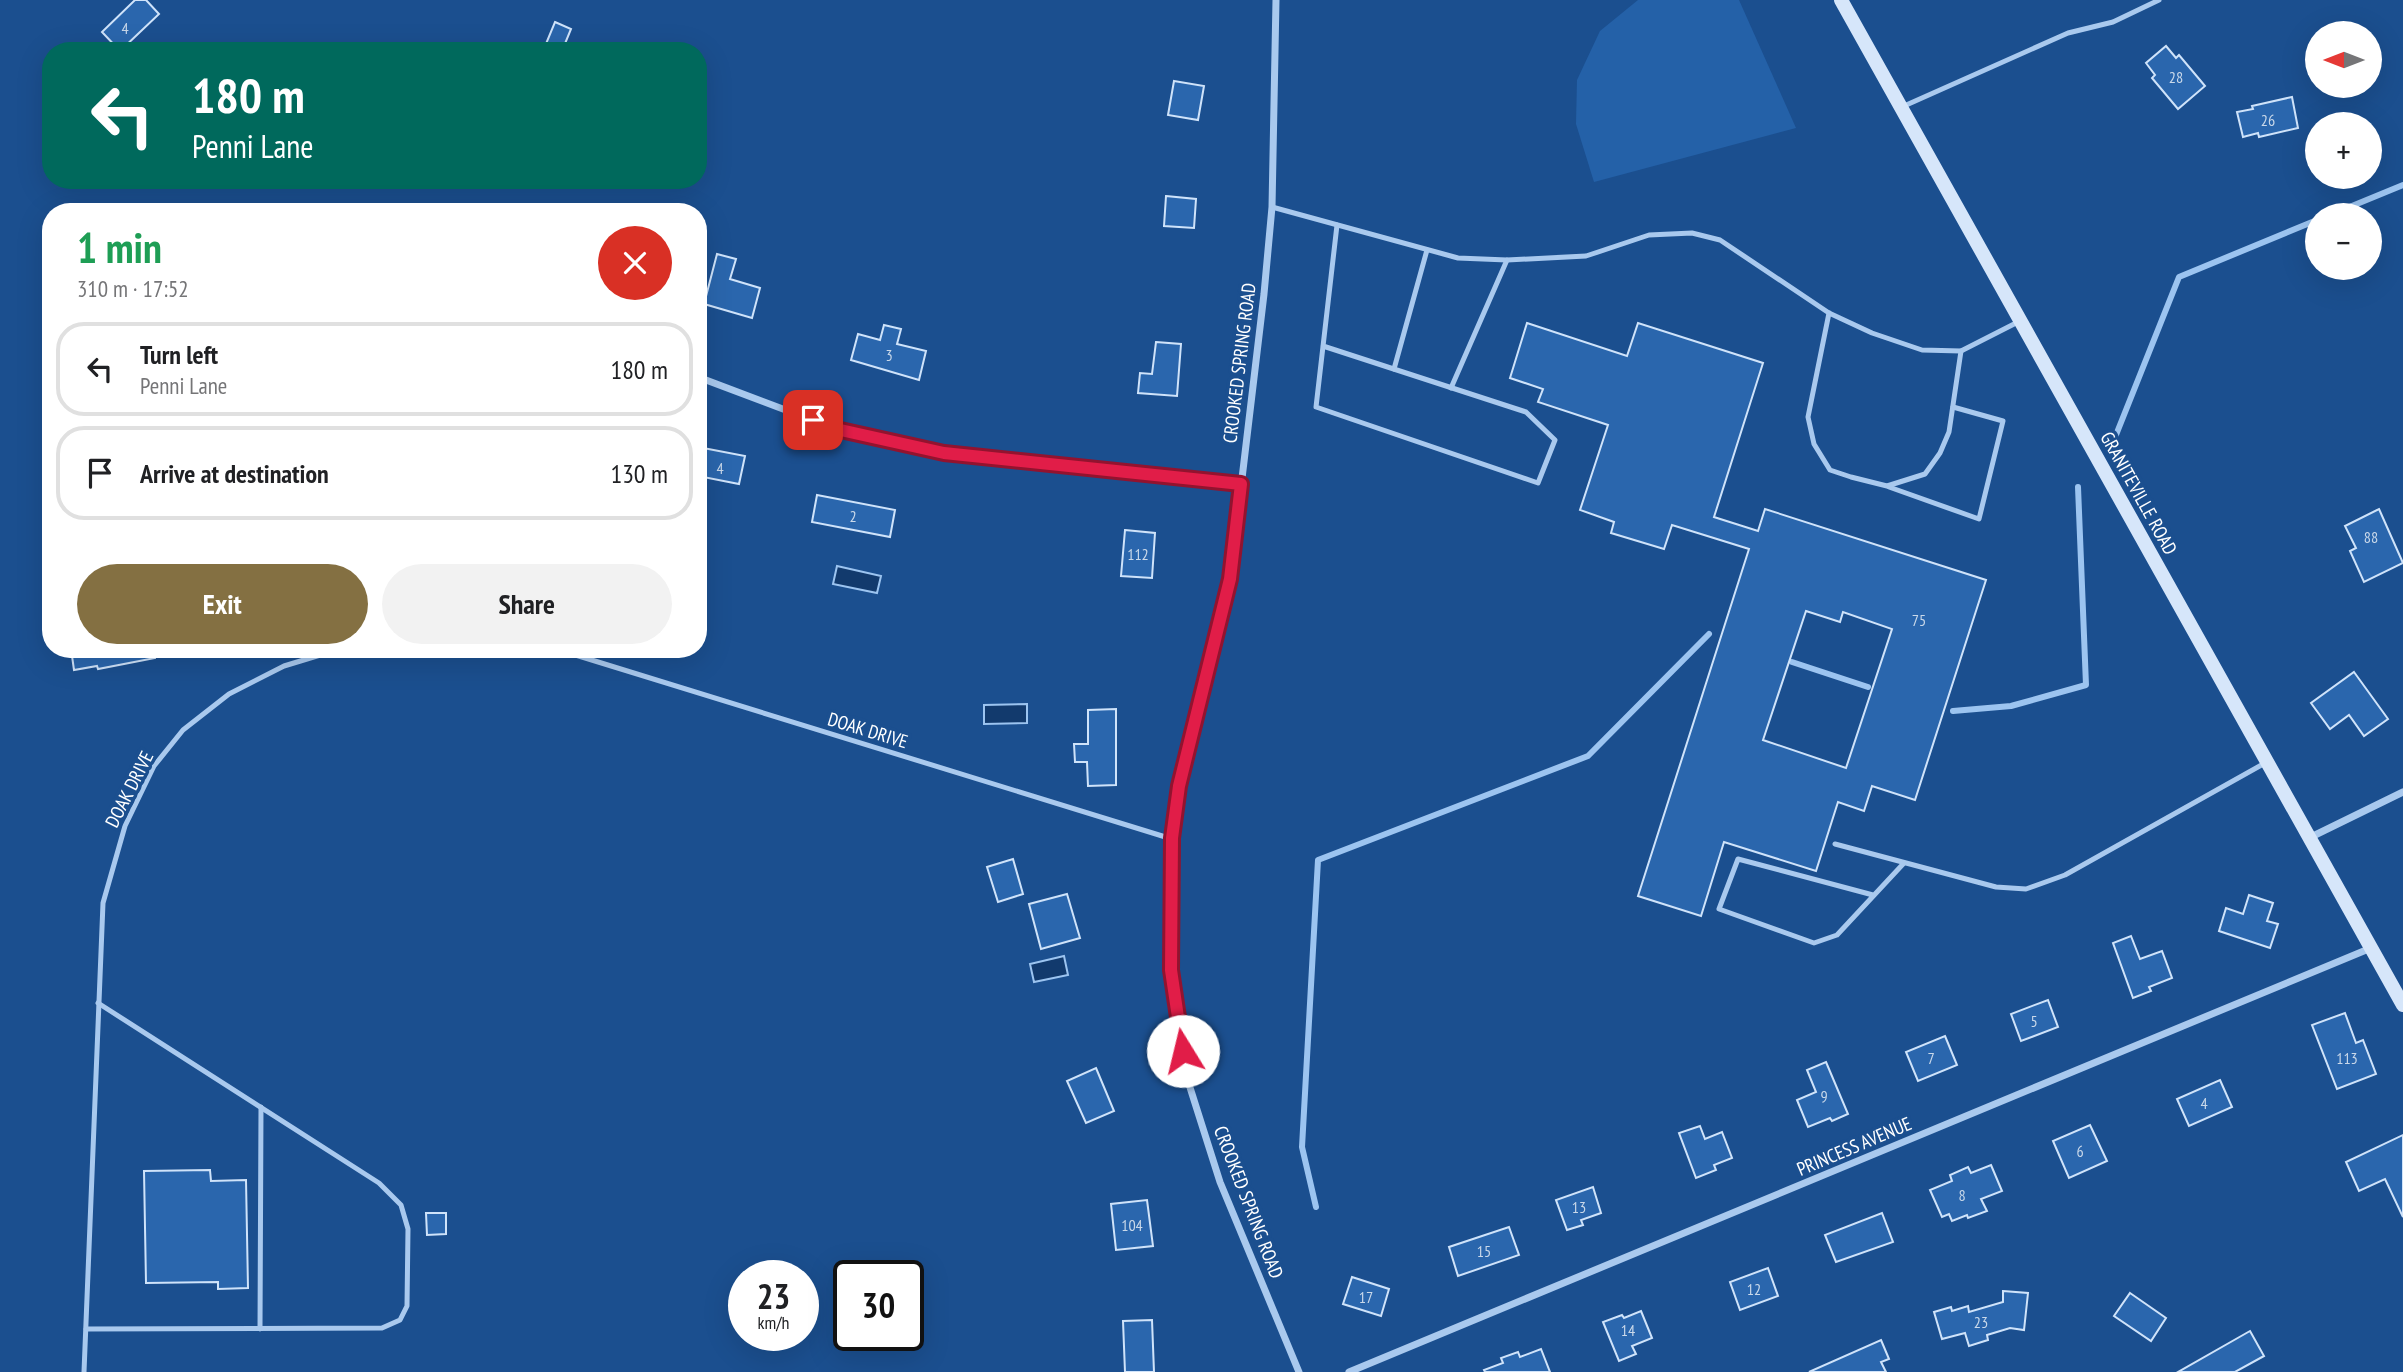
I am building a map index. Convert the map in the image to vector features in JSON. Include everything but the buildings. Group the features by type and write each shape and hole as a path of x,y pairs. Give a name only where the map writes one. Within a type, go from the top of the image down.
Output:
{"main road":[{"name":"GRANITEVILLE ROAD","path":"1841,0 2311,837 2403,1006"}],"street":[{"name":"CROOKED SPRING ROAD","path":"1276,0 1272,207 1264,294 1230,579 1179,786 1172,838 1171,970 1187,1078 1220,1182 1299,1372"},
{"path":"707,380 836,429 944,453 1241,484"},
{"path":"2311,837 2403,792"},
{"name":"PRINCESS AVENUE","path":"1349,1372 2372,948"}],"lane":[{"path":"1901,107 2067,33 2113,22 2159,0"},
{"path":"1272,207 1458,258 1507,260 1586,256 1649,235 1692,233 1720,240 1829,313 1872,333 1922,350 1961,351 2021,321"},
{"path":"1323,346 1526,412 1555,440 1538,483 1316,407 1323,346 1337,225"},
{"path":"1394,369 1427,250"},
{"path":"1451,388 1507,260"},
{"path":"1829,313 1808,417 1814,444 1830,470 1888,486 1979,519 2003,421 1953,407"},
{"path":"1888,486 1925,474 1940,453 1949,432 1961,351"},
{"name":"DOAK DRIVE","path":"84,1372 103,903 125,826 154,766 183,730 229,694 284,666 310,658"},
{"name":"DOAK DRIVE","path":"585,658 1172,838"},
{"path":"1835,844 1996,887 2026,889 2065,875 2268,761"},
{"path":"1873,895 1738,859 1719,909 1815,943 1837,935 1904,863"},
{"path":"86,1329 382,1328 400,1320 407,1306 408,1229 401,1205 379,1183 99,1003"},
{"path":"260,1329 261,1107"}],"shaded area":[{"path":"1638,0 1739,0 1796,128 1594,182 1576,124 1577,80 1600,31"},
{"path":"837,566 881,576 877,593 833,584"},
{"path":"1027,704 1027,723 984,724 984,705"},
{"path":"1064,956 1068,975 1034,982 1030,964"}],"waterway":[{"path":"2359,203 2403,185"},
{"path":"2114,440 2179,277 2305,225"},
{"path":"1953,711 2011,706 2086,685 2078,487"},
{"path":"1316,1207 1302,1147 1318,860 1588,756 1709,634"},
{"path":"1792,662 1868,687"}],"route":[{"path":"813,420 836,429 944,453 1241,484 1230,579 1179,786 1172,838 1171,970 1183,1051"}]}
